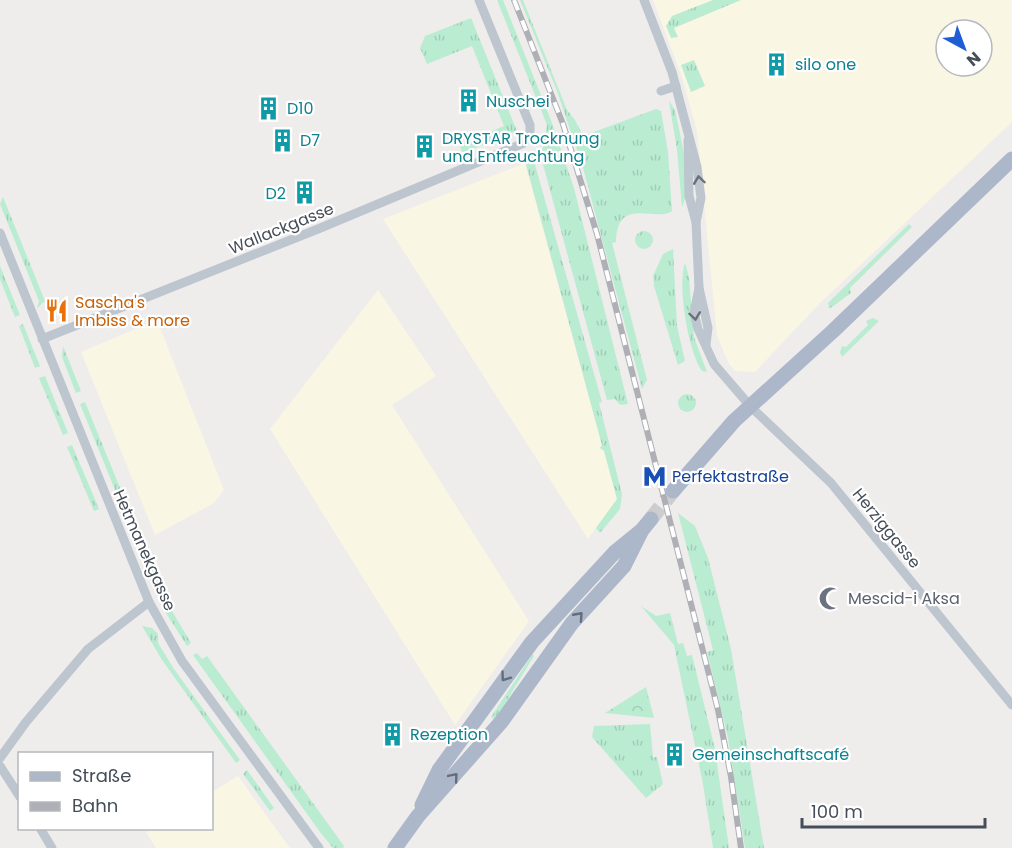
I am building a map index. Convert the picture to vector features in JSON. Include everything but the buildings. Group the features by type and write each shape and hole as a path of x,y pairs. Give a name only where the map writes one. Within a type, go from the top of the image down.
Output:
{"main road":[{"path":"673,491 720,436 1012,159"},
{"path":"396,848 418,816 502,721 572,623 624,566 647,525 615,552 532,642 439,770 418,816"}],"street":[{"name":"Wallackgasse","path":"42,339 517,147 528,139 530,125 479,0"},
{"name":"Herziggasse","path":"644,0 676,86 688,140 689,196 696,222 699,288 694,304 695,319 719,372 751,407 831,483 1012,705"},
{"path":"660,91 676,86"},
{"name":"Hetmanekgasse","path":"0,233 148,602 183,661 319,848"},
{"path":"0,758 26,722 88,649 148,602"},
{"path":"0,766 18,794"},
{"path":"41,830 52,848"}],"shaded area":[{"path":"653,0 1012,0 1012,122 819,304 755,372 735,371 729,364 717,336 697,131 682,77"},
{"path":"525,163 601,448 604,450 617,499 588,539 383,219"},
{"path":"378,290 436,376 392,405 529,621 455,725 270,429"},
{"path":"157,320 224,490 214,503 155,535 81,352"},
{"path":"238,776 290,848 156,848 146,832 149,830 213,830 213,791"}],"green space":[{"path":"497,0 503,0 552,123 574,188 628,404 620,405 615,399 607,400 541,157 547,125"},
{"path":"520,0 523,0 567,110 583,136 656,109 661,111 668,152 672,211 665,214 630,215 623,219 618,228 616,242 612,243 647,380 642,389 583,168 557,91"},
{"path":"713,0 741,0 674,28 678,37 671,38 666,26 672,16"},
{"path":"471,18 517,131 463,153 459,145 504,126 472,46 427,64 420,48 425,36"},
{"path":"694,60 705,86 691,92 681,65"},
{"path":"669,101 675,110 686,173 685,198 682,207 677,150"},
{"path":"532,154 602,402 599,403 622,494 620,509 600,533 596,528 617,499 604,451 600,448 602,445 524,157"},
{"path":"3,197 45,301 37,308 39,301 0,204"},
{"path":"909,224 912,227 850,288 851,293 829,309 828,303"},
{"path":"644,231 650,234 653,240 650,246 644,249 638,246 635,240 638,234"},
{"path":"673,249 677,326 685,361 678,365 653,276 663,254"},
{"path":"685,263 689,277 694,337 707,372 702,371 697,362 688,334 682,286"},
{"path":"0,266 20,315 15,317 0,279"},
{"path":"873,318 879,321 842,357 840,352 842,346 846,347 868,325 866,321"},
{"path":"23,324 40,366 35,368 19,326"},
{"path":"63,346 81,391 76,393 62,357"},
{"path":"45,376 68,433 63,435 39,378"},
{"path":"687,394 693,397 696,403 693,409 687,412 681,409 678,403 681,397"},
{"path":"85,402 125,500 120,502 80,404"},
{"path":"72,445 99,509 94,511 67,447"},
{"path":"678,513 695,526 708,558 731,649 764,848 745,848 728,738 707,652 713,650"},
{"path":"149,560 172,611 191,643 187,646 166,613 144,562"},
{"path":"641,606 656,616 670,613 678,644 683,643 687,656 692,655 715,749 729,848 713,848 703,784 674,645"},
{"path":"142,626 152,628 158,634 158,643 174,669 240,760 236,763 162,660"},
{"path":"197,653 202,659 207,656 344,846 343,848 333,848 320,832 193,655"},
{"path":"532,655 534,656 495,720 491,717"},
{"path":"646,687 654,718 605,713"},
{"path":"650,724 653,757 657,757 663,784 646,798 592,737 594,726"},
{"path":"247,770 274,808 270,811 243,774"}],"tunnel":[{"path":"651,519 673,491"}],"railway":[{"path":"514,0 563,124 597,234 718,710 731,777 741,848"}],"place":[{"name":"silo one","path":"777,64"},
{"name":"Nuschei","path":"468,101"},
{"name":"D10","path":"269,108"},
{"name":"D7","path":"282,140"},
{"name":"DRYSTAR Trocknung und Entfeuchtung","path":"424,147"},
{"name":"D2","path":"304,193"},
{"name":"Sascha's Imbiss & more","path":"57,311"},
{"name":"Perfektastraße","path":"654,476"},
{"name":"Mescid-i Aksa","path":"830,598"},
{"name":"Rezeption","path":"392,734"},
{"name":"Gemeinschaftscafé","path":"674,754"}]}
